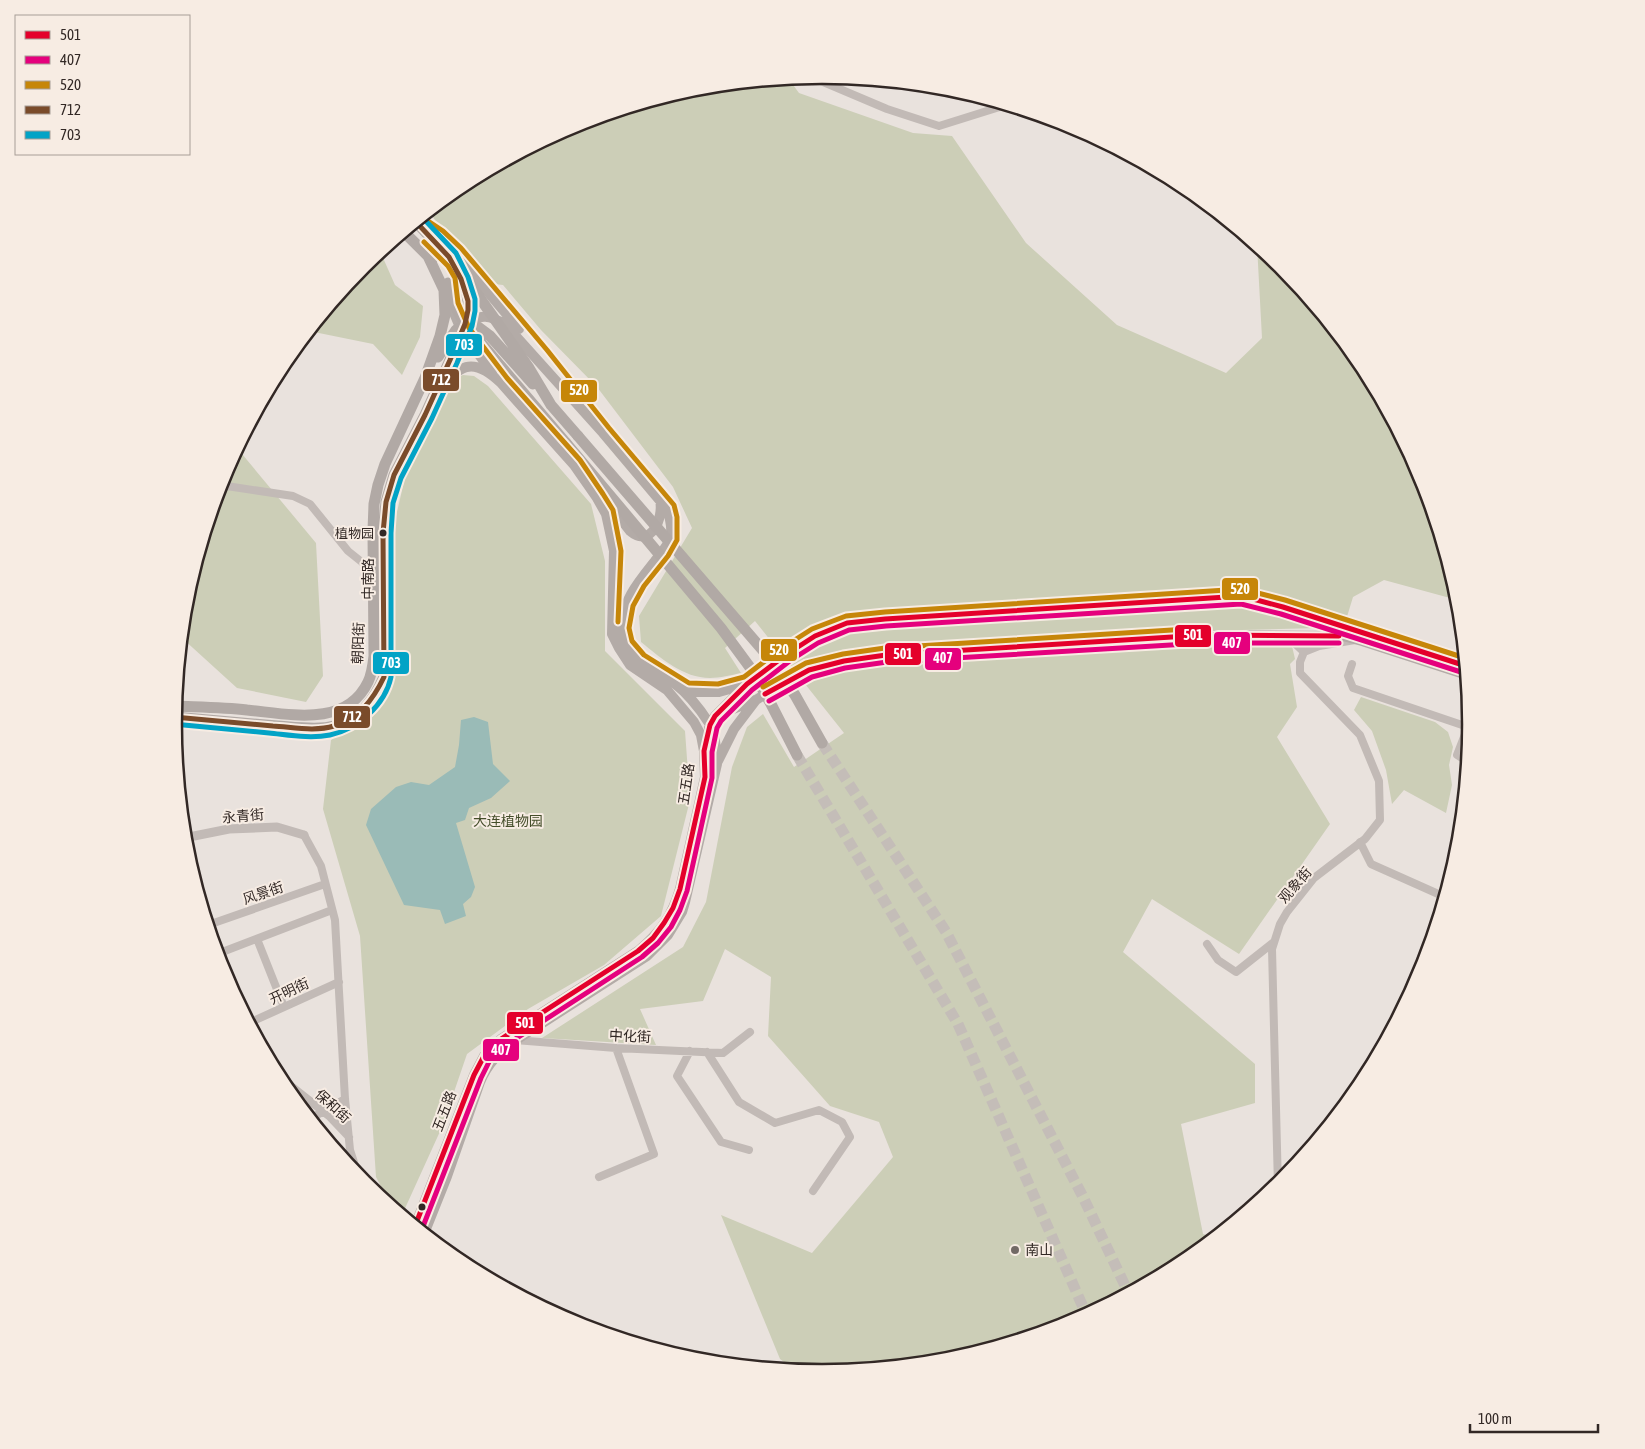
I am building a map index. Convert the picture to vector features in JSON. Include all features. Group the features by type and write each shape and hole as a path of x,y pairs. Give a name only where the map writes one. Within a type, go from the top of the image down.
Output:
{"main road":[{"path":"421,225 438,237 454,253 541,354 603,433"},
{"name":"中南路","path":"182,718 302,728 332,727 350,720 363,711 376,696 384,677 383,532 386,502 394,475 425,415 462,328 468,301 461,279 449,257 420,226"},
{"path":"408,236 442,271 448,281 462,328 501,383"},
{"path":"425,378 440,336 445,315 444,290 427,254"},
{"path":"449,257 466,278 529,368 551,405"},
{"path":"462,328 472,319 483,316 492,317 506,324 603,433 667,509 670,518 670,538 662,552 638,582 626,604 621,628 625,644 631,652 639,661 692,692 720,692 747,684"},
{"path":"425,378 456,330 478,327 490,336 766,654 795,695 822,742"},
{"path":"462,328 566,443 721,628 749,666 772,704 797,755"},
{"name":"五五路","path":"417,1220 474,1075 484,1056 500,1039 638,951 653,939 666,921 675,906 680,889 705,777 701,735 694,722 667,690 630,665 618,648 612,634 614,551 610,528 606,514 597,498 574,465 501,383 480,367 470,366 458,370 439,393 425,415"},
{"name":"朝阳街","path":"182,706 245,709 294,715 311,715 338,711 360,695 372,674 374,656 374,504 385,464 425,378"},
{"path":"574,465 602,494 630,531 636,536 646,536 652,532 661,516 660,500"},
{"path":"1203,598 1242,596 1283,607 1460,664"},
{"path":"704,751 712,720 747,684 787,654 815,636 847,624 885,619"},
{"path":"1204,635 1343,636 1461,673"},
{"path":"712,720 756,700 809,670 844,661 886,655"},
{"path":"676,684 701,712 712,720"},
{"path":"734,696 742,706"},
{"path":"717,764 734,729 756,700"},
{"path":"682,706 701,712"},
{"name":"五五路","path":"426,1228 446,1180 485,1069 500,1051 647,956 668,934 682,912 717,764 712,720"}],"street":[{"path":"829,84 888,109 939,126 996,108"},
{"path":"228,486 293,496 310,504 348,551 373,572"},
{"path":"1287,636 1304,652 1319,646 1357,640"},
{"name":"观象街","path":"1278,1176 1272,949 1274,942 1280,924 1287,912 1314,878 1360,842 1380,820 1379,781 1360,735 1300,673 1300,662 1304,652"},
{"path":"1352,664 1348,676 1353,688 1463,721"},
{"path":"1462,758 1457,755 1463,741"},
{"name":"永青街","path":"192,836 229,829 277,827 304,835"},
{"path":"304,835 321,866 335,920 345,1099 350,1150 353,1161"},
{"path":"1360,842 1371,864 1439,895"},
{"name":"风景街","path":"214,923 325,884"},
{"path":"224,951 332,910"},
{"path":"257,939 284,1007"},
{"path":"1207,944 1218,960 1236,972 1274,942"},
{"name":"开明街","path":"255,1020 339,982"},
{"name":"中化街","path":"500,1039 616,1048 723,1053 750,1032"},
{"path":"599,1177 654,1154 616,1048"},
{"path":"690,1052 678,1076 721,1142 749,1150"},
{"path":"707,1052 739,1102 775,1123 819,1110 842,1122 850,1137 813,1191"},
{"name":"保和街","path":"298,1092 349,1137"},
{"path":"315,1116 345,1099"}],"green space":[{"path":"793,85 799,93 913,133 952,136 1026,243 1117,325 1226,373 1262,338 1257,254 1276,271 1331,334 1377,404 1397,441 1429,519 1451,598 1384,580 1353,597 1346,620 1245,592 1199,595 1200,610 1209,609 1211,606 1239,603 1316,624 1317,628 1201,631 1200,643 1245,642 1263,647 1292,646 1295,659 1290,664 1297,707 1277,737 1330,824 1239,954 1152,899 1123,952 1255,1064 1255,1103 1181,1124 1203,1234 1209,1236 1143,1279 1106,1299 1028,1331 988,1343 948,1353 864,1364 787,1364 780,1359 721,1215 812,1253 893,1157 879,1122 830,1106 768,1036 771,977 725,949 703,1001 640,1009 656,1045 542,1038 683,947 706,902 732,767 747,727 763,714 794,767 844,733 755,621 725,648 741,673 726,676 710,678 691,675 673,666 641,642 639,616 692,528 673,487 597,387 541,330 503,285 476,282 432,216 502,170 539,150 577,133 657,106 697,96 739,89"},
{"path":"383,258 395,285 423,306 420,337 402,375 373,344 315,332 369,271"},
{"name":"大连植物园","path":"463,375 474,376 488,386 591,504 605,561 605,651 685,731 690,800 661,916 604,965 528,1009 467,1054 442,1127 404,1210 384,1191 376,1177 360,936 323,809 331,740 382,704 392,672 390,542 407,469 446,389 453,380"},
{"path":"242,454 316,543 323,676 306,702 237,688 187,642 194,599 204,559 216,519"},
{"path":"1361,697 1435,722 1448,732 1453,747 1449,765 1452,785 1446,813 1404,790 1392,804 1386,770 1372,731 1354,710"}],"water":[{"path":"474,717 488,722 493,764 510,781 491,798 469,808 465,820 456,823 475,887 471,897 463,904 466,916 445,924 440,910 404,905 366,825 371,809 396,787 411,782 429,785 455,767 461,720"}],"tunnel":[{"path":"885,619 1203,598"},
{"path":"886,655 1204,635"},
{"path":"822,743 946,932 1083,1197 1126,1288"},
{"path":"797,755 958,1024 1084,1309"}],"transit line":[{"name":"520","path":"427,220 443,231 461,248 674,505 677,517 677,540 668,556 644,586 633,606 629,628 632,641 644,655 689,683 718,684 744,677 782,648 812,629 846,616 1242,589 1285,600 1459,656"},
{"name":"703","path":"182,725 300,736 330,735 350,727 369,714 383,697 388,687 391,677 391,533 393,503 401,478 432,418 457,363 472,326 475,311 475,299 468,277 456,253 426,221"},
{"name":"712","path":"182,718 304,729 327,728 343,723 358,713 370,701 384,677 383,533 386,502 394,475 425,415 450,360 465,324 468,310 468,301 461,279 449,257 420,226"},
{"name":"520","path":"424,242 448,266 455,278 458,303 469,328 507,378 580,460 613,510 621,551 618,622"},
{"name":"501","path":"417,1220 474,1075 484,1056 501,1039 638,951 653,938 673,908 680,889 705,777 704,751 710,725 715,716 747,684 815,636 847,623 885,619 1242,596 1283,607 1460,664"},
{"name":"407","path":"423,1226 481,1078 490,1060 506,1045 642,957 658,943 671,927 687,891 712,778 712,752 717,728 721,721 752,690 791,660 818,643 849,630 886,626 1241,604 1281,614 1461,672"},
{"name":"520","path":"763,687 806,663 843,654 885,648 1204,628"},
{"name":"501","path":"765,694 809,670 844,661 886,655 1204,635 1339,636"},
{"name":"407","path":"769,701 812,677 845,668 887,662 1204,643 1339,643"}],"place":[{"name":"植物园","path":"383,533"},
{"name":"南山","path":"1015,1250"}]}
